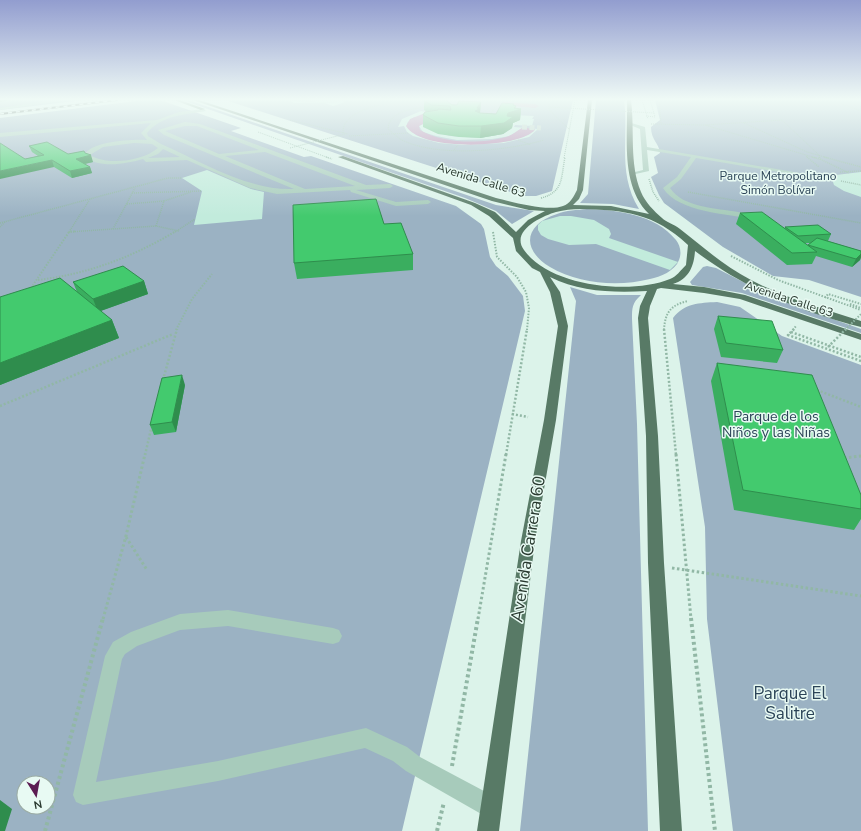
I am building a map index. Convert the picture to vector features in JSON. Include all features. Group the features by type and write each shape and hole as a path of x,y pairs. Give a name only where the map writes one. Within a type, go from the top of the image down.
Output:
{"main road":[{"name":"Avenida Calle 63","path":"311,139 494,200 529,208 557,209"},
{"path":"567,208 576,199 580,190 586,139"},
{"path":"631,139 634,184 650,212 665,223"},
{"name":"Avenida Calle 63","path":"322,151 473,204 492,214 516,236"},
{"path":"665,223 641,214 618,209 588,207 557,209 529,221 516,236 516,240 522,255 543,272 563,281 599,289 620,290 657,286 680,277 688,270 693,258 692,244"},
{"name":"Avenida Calle 63","path":"665,223 684,235 692,244 731,271 762,289 861,324"},
{"name":"Avenida Carrera 60","path":"488,831 528,541 550,420 563,326 555,292 543,272"},
{"name":"Avenida Calle 63","path":"657,286 704,290 742,297 861,337"},
{"path":"657,286 645,306 643,318 652,436 656,566 671,831"}],"street":[{"path":"113,139 88,152 87,156 89,159 117,162 191,158 266,151"},
{"path":"149,139 252,187 277,192 390,186"},
{"path":"178,139 305,191"},
{"path":"235,139 364,187"},
{"path":"633,174 646,171 644,139"},
{"path":"93,149 123,142 145,141 159,144"},
{"path":"117,162 153,155 161,148 159,144"},
{"path":"645,148 832,179"},
{"path":"695,156 679,178 666,188 672,195 685,203 708,209 742,214 759,220"},
{"path":"345,189 396,204 428,202"},
{"path":"333,636 228,618 180,622 130,640 120,648 114,656 83,795 218,771 366,738 400,754 413,764 491,807"}],"path":[{"path":"274,139 335,160"},
{"path":"290,148 326,139"},
{"path":"403,139 412,143 454,150 499,150 531,145 544,140"},
{"path":"538,198 552,195 560,188 568,139"},
{"path":"649,139 650,145 656,147 657,150"},
{"path":"750,139 820,159 849,172"},
{"path":"778,139 807,152 861,167"},
{"path":"802,139 819,155 820,159"},
{"path":"518,140 531,145"},
{"path":"454,150 458,145"},
{"path":"309,154 322,151"},
{"path":"806,156 807,152"},
{"path":"648,176 653,192 659,203"},
{"path":"0,223 168,178 182,178"},
{"path":"832,179 861,185"},
{"path":"113,229 135,188"},
{"path":"666,188 861,222"},
{"path":"127,204 164,201 194,191"},
{"path":"132,193 202,191"},
{"path":"26,290 32,288 91,199"},
{"path":"156,226 164,201"},
{"path":"37,280 66,278 136,255 179,231 195,219"},
{"path":"0,227 5,222"},
{"path":"68,232 156,226 179,231"},
{"path":"437,831 449,783 525,346 529,308 526,292 522,285 498,257 495,236 491,229"},
{"path":"726,252 766,276 861,309"},
{"path":"161,388 174,334 189,303 212,274"},
{"path":"828,294 861,304"},
{"path":"826,296 861,309"},
{"path":"693,300 671,306 665,315 664,334 682,514 686,570 715,831"},
{"path":"827,349 861,314"},
{"path":"791,322 798,325"},
{"path":"791,332 861,357"},
{"path":"0,406 174,334"},
{"path":"788,335 861,361"},
{"path":"833,337 840,339"},
{"path":"816,396 813,389 861,406"},
{"path":"512,414 528,416"},
{"path":"45,831 126,536 153,420"},
{"path":"668,438 674,438"},
{"path":"840,459 861,456"},
{"path":"126,536 147,570"},
{"path":"656,566 861,596"}],"green space":[{"path":"0,139 253,139 304,157 311,156 456,206 481,224 484,229 490,257 496,266 508,276 523,296 525,311 402,831 0,831"},
{"path":"294,139 302,139 496,205 534,211 512,224 496,211 465,198"},
{"path":"345,139 564,139 552,191 536,196 523,196"},
{"path":"593,139 625,139 628,182 632,196 639,209 613,204 580,203 588,194"},
{"name":"Parque Metropolitano Simón Bolívar","path":"654,139 861,139 861,297 809,280 773,276 723,247 664,203 651,177 658,173 654,157 660,153"},
{"path":"587,209 623,212 647,219 657,224 667,231 679,244 680,255 677,264 667,273 654,278 625,283 612,283 573,277 561,273 540,260 534,253 530,238 533,230 538,224 546,218 560,213 572,210"},
{"path":"707,266 716,268 776,299 861,329 861,333 742,293 692,285 690,282 703,267"},
{"path":"570,287 597,295 641,295 633,306 632,319 637,424 648,831 520,831 576,301"},
{"name":"Parque de los Niños y las Niñas","path":"717,302 740,307 782,336 861,365 861,831 733,831 707,619 705,527 673,318 682,309 687,307"}],"shaded area":[{"path":"423,139 453,143 482,144 522,139 504,143 463,145 439,143"},
{"path":"426,139 444,139 474,142 497,139 516,139 488,144 468,145"},
{"path":"451,139 493,139 492,139"},
{"path":"207,170 251,189 264,192 262,219 194,225 202,191 182,178"},
{"path":"861,172 861,197 844,191 834,185 832,179 836,175"},
{"path":"560,216 571,216 594,220 609,229 611,234 609,238 678,262 670,270 596,244 569,245 548,239 541,235 538,230 538,225 542,221"}],"building":[{"path":"47,142 68,154 84,151 85,153 91,155 76,159 90,167 70,171 52,160 0,171 0,143 25,159 44,155 29,146"},
{"path":"376,199 384,224 401,223 413,254 294,263 293,205"},
{"path":"762,212 817,252 792,253 740,213"},
{"path":"818,225 831,234 798,236 785,227"},
{"path":"817,238 861,251 861,254 856,259 808,245"},
{"path":"123,266 144,281 93,299 73,282"},
{"path":"60,278 112,320 0,363 0,297"},
{"path":"718,316 772,321 783,350 726,343"},
{"path":"717,363 812,375 861,495 861,509 743,490"},
{"path":"182,375 172,422 150,425 162,378"}],"park label":[{"name":"Parque El Salitre","path":"790,703"}]}
